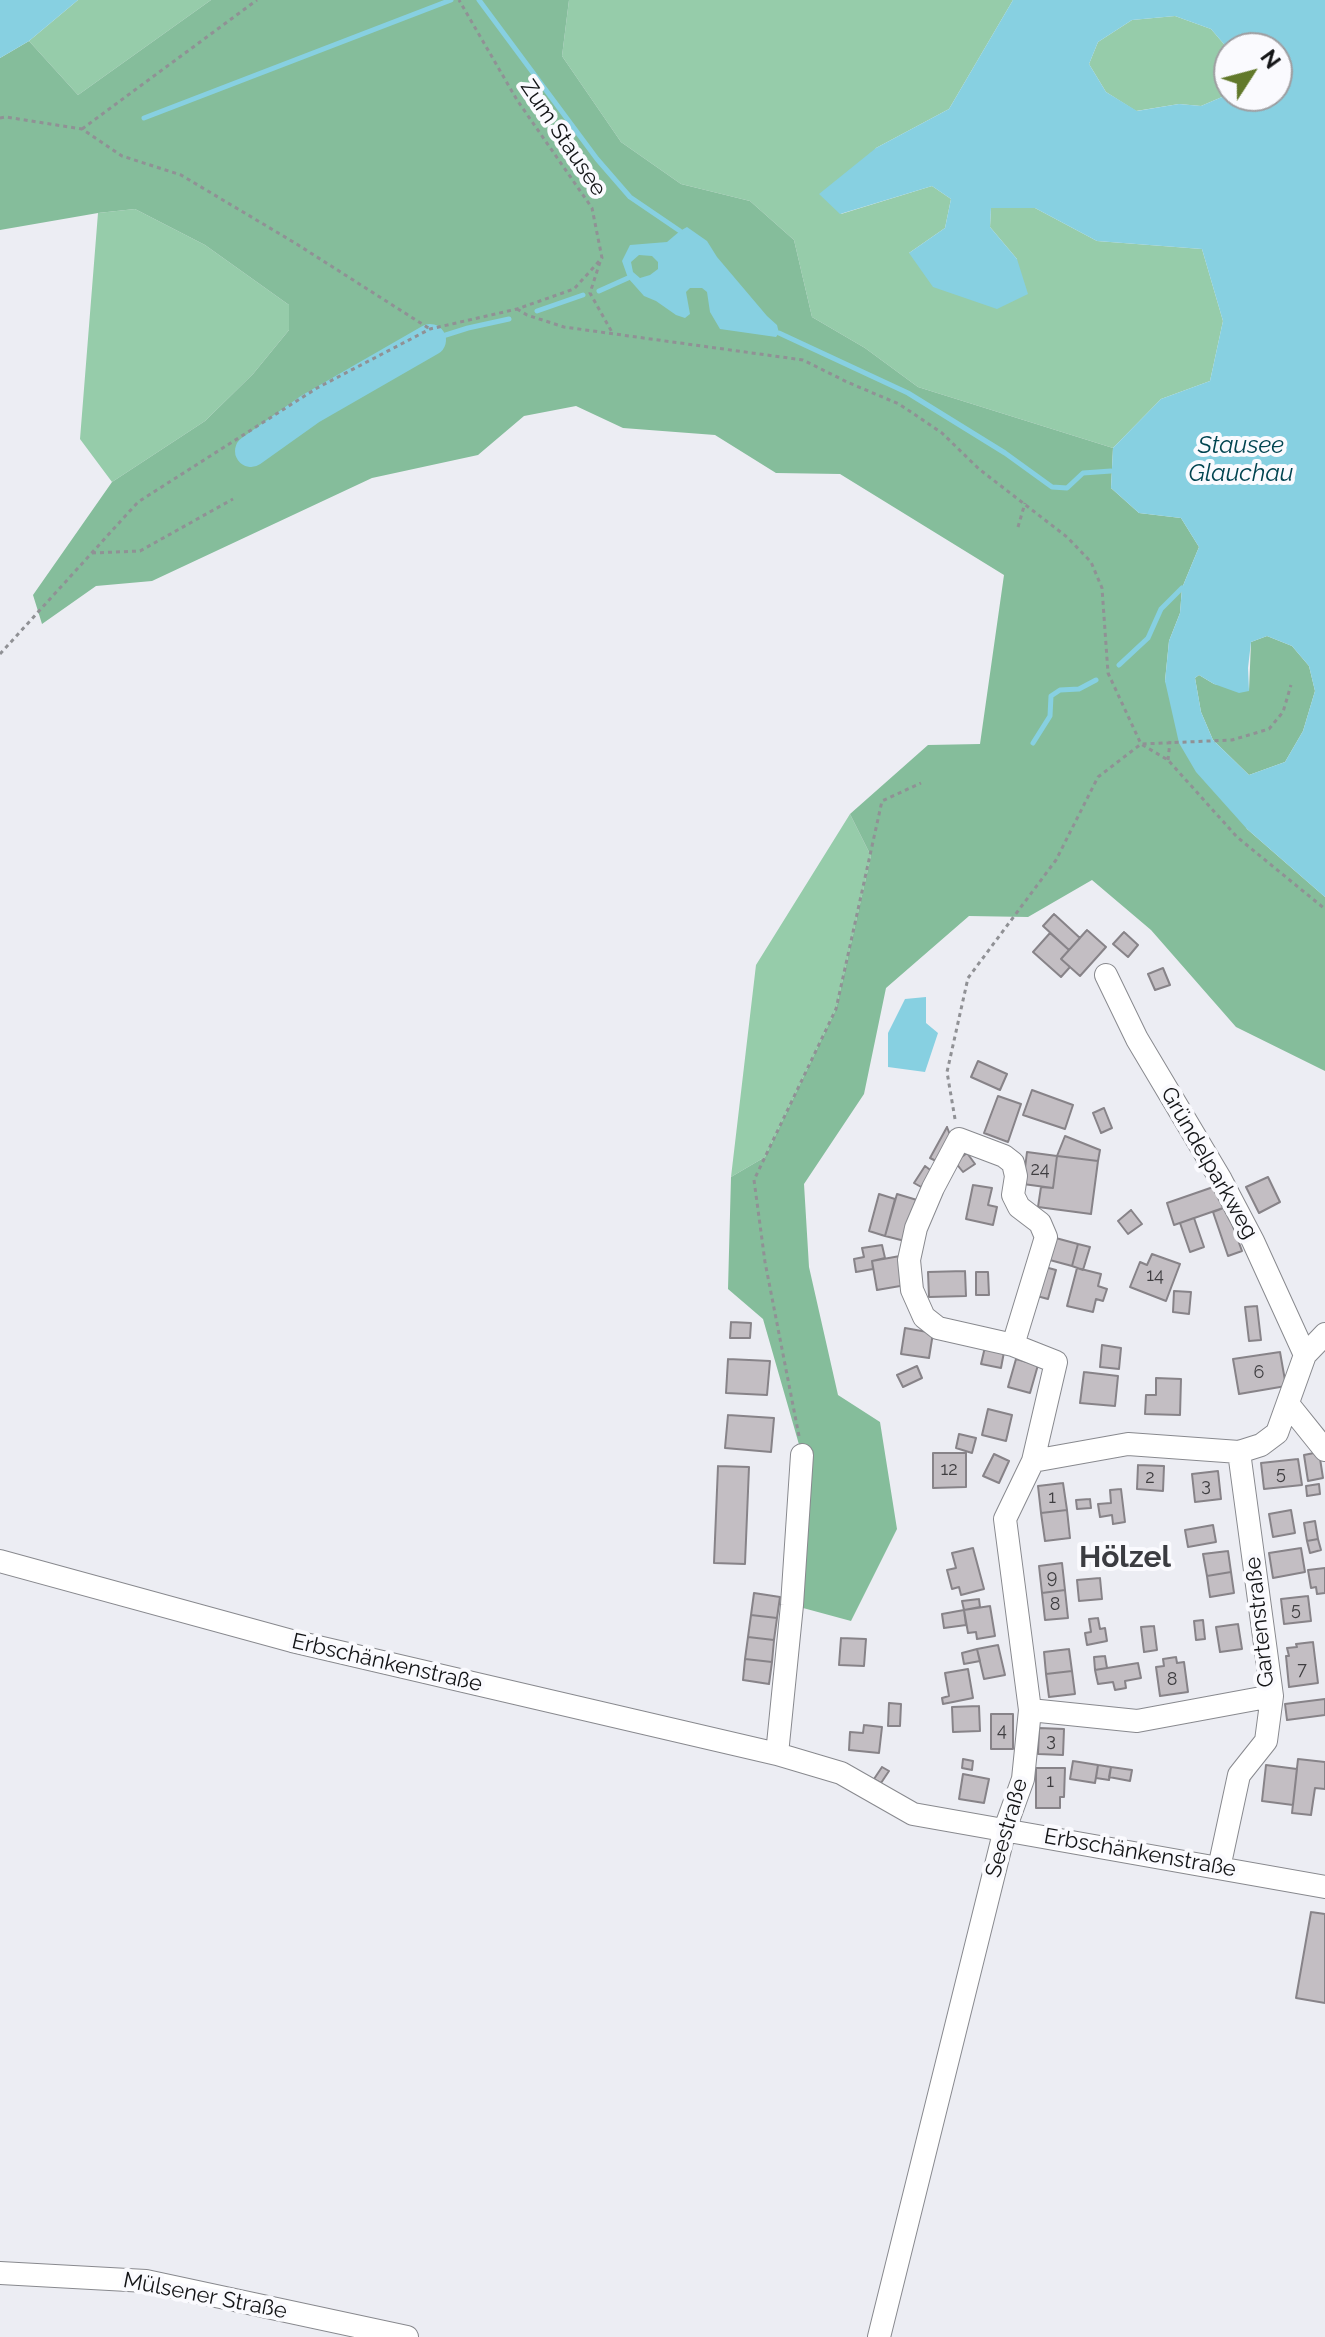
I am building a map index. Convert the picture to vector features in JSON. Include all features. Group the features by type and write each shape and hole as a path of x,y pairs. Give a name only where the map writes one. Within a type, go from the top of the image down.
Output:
{"street":[{"name":"Gründelparkweg","path":"1106,975 1137,1039 1221,1180 1253,1241 1305,1355"},
{"path":"959,1139 1004,1156 1013,1163 1016,1176 1013,1195 1019,1207 1040,1223 1046,1237 1013,1345"},
{"name":"Seestraße","path":"879,2337 1005,1829 1023,1779 1030,1710 1005,1519 1033,1461 1056,1362 1013,1345 938,1328 924,1317 912,1290 909,1260 916,1228 959,1139"},
{"path":"1033,1461 1128,1444 1239,1452 1261,1445 1277,1433 1305,1355 1325,1334"},
{"path":"1288,1404 1325,1450"},
{"name":"Gartenstraße","path":"1030,1710 1137,1721 1272,1696 1239,1452"},
{"path":"777,1754 792,1605 802,1455"},
{"name":"Erbschänkenstraße","path":"0,1561 292,1641 777,1754 841,1773 913,1814 1325,1887"},
{"path":"1219,1868 1239,1775 1266,1741 1272,1696"},
{"name":"Mülsener Straße","path":"0,2273 146,2281 407,2337"}],"path":[{"path":"82,129 257,0"},
{"name":"Zum Stausee","path":"459,0 517,100 592,208 602,258"},
{"path":"0,118 82,129 122,156 181,175 430,329"},
{"path":"0,654 138,502 317,388 430,329 517,309 574,289 602,258"},
{"path":"602,258 590,293 614,335"},
{"path":"517,309 564,327 803,360 899,404 942,433 979,469 1067,537 1091,562 1102,588 1108,673 1141,744 1168,760 1237,837 1325,909"},
{"path":"92,553 140,551 233,499"},
{"path":"1018,527 1025,503"},
{"path":"959,1139 947,1072 968,978 1056,860 1098,777 1141,744 1232,740 1269,729 1283,712 1291,685"},
{"path":"1168,760 1170,741"},
{"path":"802,1455 765,1262 754,1180 836,1009 882,801 921,783"}],"green space":[{"path":"78,0 211,0 78,95 29,41"},
{"path":"211,0 569,0 562,56 621,142 681,184 750,201 794,240 812,317 865,348 918,387 1113,448 1111,488 1139,513 1181,518 1199,547 1182,588 1180,613 1169,641 1165,681 1247,829 1325,897 1325,1071 1236,1027 1151,930 1092,880 1028,917 969,916 886,988 864,1094 804,1184 809,1267 838,1395 880,1422 897,1529 851,1621 792,1605 802,1455 763,1319 728,1289 731,1177 765,1157 836,1009 871,856 850,814 928,745 980,744 1004,575 840,474 776,473 715,435 623,428 576,406 524,416 478,455 372,478 152,581 96,586 42,624 33,595 112,482 205,421 253,374 289,330 289,305 205,245 135,209 0,230 0,58 29,41 78,95"},
{"path":"569,0 1013,0 949,109 876,148 841,214 932,186 951,199 945,228 909,253 1017,259 990,227 991,208 1035,208 1097,241 1202,249 1223,321 1210,381 1161,399 1113,448 918,387 865,348 812,317 794,240 750,201 681,184 621,142 562,56"},
{"path":"1175,16 1211,29 1214,32 1213,101 1201,106 1179,104 1136,111 1106,92 1089,64 1098,42 1132,20"},
{"path":"135,209 205,245 289,305 289,330 253,374 205,421 112,482 80,439 98,213"},
{"path":"1267,636 1292,646 1309,666 1315,691 1303,731 1285,762 1249,775 1213,740 1201,712 1195,678 1199,675 1214,684 1249,691 1251,642"},
{"path":"850,814 871,856 836,1009 765,1157 731,1177 756,965"}],"water":[{"path":"0,0 78,0 29,41 0,58"},
{"name":"Stausee Glauchau","path":"1013,0 1325,0 1325,897 1247,829 1196,772 1179,743 1165,681 1169,641 1180,613 1182,588 1199,547 1181,518 1139,513 1111,488 1113,448 1161,399 1210,381 1223,321 1202,249 1097,241 1035,208 991,208 990,227 1017,259 1028,294 997,309 933,287 909,253 945,228 951,199 932,186 840,214 819,194 876,148 949,109","holes":["1175,16 1214,32 1293,32 1293,112 1213,112 1213,101 1201,106 1179,104 1137,111 1106,92 1089,64 1098,42 1132,20","1267,636 1292,646 1309,666 1315,691 1303,731 1285,762 1249,775 1213,740 1201,712 1195,678 1199,675 1239,693 1249,691 1251,642"]},
{"path":"687,227 707,241 717,257 777,325 779,333 776,337 720,329 710,312 707,292 702,288 690,288 686,292 690,314 685,318 644,296 628,278 622,261 630,245 667,242","holes":["639,255 652,256 658,262 658,269 640,278 633,272 631,262"]},
{"path":"926,997 926,1023 938,1033 925,1072 888,1067 888,1033 905,999"}],"building":[{"path":"1054,914 1080,938 1069,950 1043,926"},
{"path":"1087,930 1106,947 1080,976 1061,959"},
{"path":"1124,932 1138,945 1128,957 1113,944"},
{"path":"1050,933 1069,950 1061,959 1070,967 1061,977 1033,952"},
{"path":"1163,968 1170,985 1155,990 1148,974"},
{"path":"978,1061 1007,1074 1000,1090 971,1077"},
{"path":"1032,1090 1073,1105 1065,1129 1023,1115"},
{"path":"998,1096 1021,1104 1008,1142 984,1133"},
{"path":"1104,1108 1112,1128 1101,1133 1093,1113"},
{"path":"947,1127 952,1140 940,1163 930,1158"},
{"path":"1065,1136 1100,1150 1098,1161 1057,1156"},
{"path":"1027,1152 1057,1156 1053,1188 1023,1184"},
{"path":"967,1153 975,1164 963,1172 955,1162"},
{"path":"1057,1156 1098,1161 1091,1214 1038,1207 1041,1187 1053,1188"},
{"path":"925,1166 933,1172 923,1188 914,1183"},
{"path":"1268,1177 1280,1202 1259,1213 1246,1187"},
{"path":"973,1185 992,1188 988,1205 997,1207 993,1225 966,1219"},
{"path":"1219,1185 1226,1207 1174,1225 1167,1203"},
{"path":"879,1194 895,1199 885,1236 869,1231"},
{"path":"897,1194 917,1200 905,1241 885,1236"},
{"path":"1226,1207 1242,1251 1228,1256 1213,1212"},
{"path":"1131,1210 1142,1224 1128,1234 1118,1221"},
{"path":"1194,1218 1204,1247 1190,1252 1180,1223"},
{"path":"1052,1237 1078,1244 1072,1266 1046,1259"},
{"path":"1078,1244 1090,1247 1083,1270 1072,1266"},
{"path":"882,1245 885,1258 872,1261 873,1269 856,1272 854,1259 864,1257 862,1248"},
{"path":"1152,1254 1180,1264 1166,1301 1130,1287 1140,1262 1147,1265"},
{"path":"900,1256 906,1285 877,1290 872,1261"},
{"path":"1041,1266 1056,1270 1048,1299 1033,1295"},
{"path":"1077,1268 1101,1274 1098,1286 1107,1289 1103,1301 1096,1299 1093,1312 1067,1306"},
{"path":"965,1271 966,1296 929,1297 928,1272"},
{"path":"976,1272 988,1272 989,1295 976,1295"},
{"path":"1174,1291 1191,1292 1189,1314 1173,1312"},
{"path":"1257,1306 1261,1340 1249,1341 1245,1307"},
{"path":"731,1322 751,1323 750,1338 730,1338"},
{"path":"905,1328 933,1333 929,1358 901,1354"},
{"path":"1102,1345 1121,1348 1119,1369 1100,1367"},
{"path":"985,1347 1004,1352 1001,1368 981,1364"},
{"path":"1280,1352 1286,1386 1239,1394 1233,1359"},
{"path":"728,1359 770,1361 767,1395 726,1393"},
{"path":"1016,1359 1038,1365 1030,1393 1008,1387"},
{"path":"917,1366 922,1378 903,1387 897,1375"},
{"path":"1084,1372 1118,1376 1115,1406 1080,1403"},
{"path":"1156,1378 1181,1379 1180,1415 1145,1414 1146,1395 1156,1395"},
{"path":"988,1409 1012,1415 1006,1441 982,1435"},
{"path":"728,1415 774,1418 771,1452 725,1448"},
{"path":"959,1434 976,1438 972,1453 956,1448"},
{"path":"1319,1452 1323,1478 1308,1481 1304,1455"},
{"path":"933,1453 966,1453 966,1487 933,1488"},
{"path":"994,1454 1009,1461 999,1483 983,1476"},
{"path":"1298,1459 1302,1485 1264,1489 1261,1463"},
{"path":"1138,1465 1164,1466 1163,1491 1137,1489"},
{"path":"718,1466 749,1467 745,1564 714,1563"},
{"path":"1218,1471 1221,1499 1195,1502 1192,1474"},
{"path":"1063,1483 1067,1510 1041,1513 1038,1486"},
{"path":"1319,1484 1320,1494 1307,1496 1306,1486"},
{"path":"1121,1489 1125,1522 1113,1524 1112,1515 1100,1517 1098,1504 1111,1503 1110,1490"},
{"path":"1090,1499 1091,1508 1077,1509 1076,1500"},
{"path":"1067,1510 1070,1538 1045,1541 1041,1513"},
{"path":"1291,1510 1295,1533 1273,1537 1269,1514"},
{"path":"1315,1521 1318,1539 1307,1541 1304,1523"},
{"path":"1213,1525 1216,1542 1188,1547 1185,1530"},
{"path":"1318,1539 1321,1550 1310,1553 1307,1541"},
{"path":"973,1548 984,1589 961,1595 959,1587 952,1589 947,1570 956,1568 952,1553"},
{"path":"1301,1548 1305,1572 1273,1578 1269,1553"},
{"path":"1228,1551 1231,1572 1207,1576 1203,1554"},
{"path":"1062,1563 1065,1590 1042,1593 1039,1566"},
{"path":"1325,1568 1325,1593 1317,1594 1316,1587 1311,1588 1308,1570"},
{"path":"1231,1572 1234,1593 1210,1597 1207,1576"},
{"path":"1100,1578 1102,1599 1079,1601 1077,1580"},
{"path":"1065,1590 1068,1618 1045,1620 1042,1593"},
{"path":"754,1593 780,1597 777,1618 751,1615"},
{"path":"1308,1596 1311,1621 1284,1624 1281,1599"},
{"path":"979,1599 980,1607 964,1610 962,1601"},
{"path":"990,1606 995,1636 977,1639 976,1632 968,1633 964,1610"},
{"path":"964,1610 966,1625 944,1628 942,1614"},
{"path":"751,1615 777,1618 774,1640 748,1637"},
{"path":"1098,1618 1100,1629 1105,1628 1107,1641 1087,1645 1085,1633 1091,1632 1089,1619"},
{"path":"1203,1620 1205,1639 1196,1640 1194,1621"},
{"path":"1238,1624 1242,1649 1220,1652 1216,1627"},
{"path":"1154,1626 1157,1650 1144,1652 1141,1627"},
{"path":"748,1637 774,1640 772,1662 745,1659"},
{"path":"841,1638 866,1639 864,1666 839,1665"},
{"path":"1313,1642 1318,1683 1289,1687 1287,1648"},
{"path":"998,1645 1005,1675 984,1679 977,1649"},
{"path":"977,1649 980,1661 964,1664 962,1653"},
{"path":"1069,1649 1072,1671 1046,1674 1044,1652"},
{"path":"1105,1656 1107,1668 1095,1670 1094,1657"},
{"path":"1176,1657 1177,1663 1184,1662 1188,1692 1160,1696 1156,1667 1164,1666 1163,1659"},
{"path":"745,1659 772,1662 769,1684 743,1680"},
{"path":"1138,1663 1141,1678 1125,1681 1126,1688 1115,1690 1113,1682 1098,1684 1095,1670"},
{"path":"968,1669 973,1698 943,1704 942,1698 949,1696 945,1673"},
{"path":"1072,1671 1075,1694 1049,1697 1046,1674"},
{"path":"1325,1699 1325,1715 1287,1720 1285,1704"},
{"path":"889,1703 901,1704 900,1726 888,1726"},
{"path":"979,1706 980,1731 953,1732 952,1707"},
{"path":"991,1714 1013,1714 1013,1749 991,1749"},
{"path":"864,1725 882,1727 879,1753 849,1750 850,1732 863,1733"},
{"path":"1039,1728 1064,1729 1063,1755 1038,1754"},
{"path":"963,1759 973,1761 972,1770 962,1768"},
{"path":"1298,1759 1325,1762 1325,1789 1315,1788 1311,1815 1292,1813"},
{"path":"1073,1761 1098,1765 1095,1783 1070,1779"},
{"path":"1098,1765 1111,1767 1109,1780 1096,1778"},
{"path":"1266,1765 1297,1769 1293,1805 1262,1801"},
{"path":"882,1767 889,1771 881,1783 874,1779"},
{"path":"1111,1767 1132,1770 1130,1781 1109,1777"},
{"path":"1036,1768 1065,1768 1064,1797 1060,1797 1060,1808 1036,1808"},
{"path":"963,1774 989,1779 984,1803 959,1799"},
{"path":"1311,1912 1325,1914 1325,2003 1296,1998"}],"waterway":[{"path":"144,118 451,0"},
{"path":"479,0 597,159 630,197 680,231"},
{"path":"599,291 628,278"},
{"path":"537,311 583,295"},
{"path":"430,340 509,319"},
{"path":"779,333 908,393 1005,453 1052,487 1067,488 1083,473 1111,471"},
{"path":"251,451 310,409 430,340"},
{"path":"1119,665 1148,638 1161,609 1182,588"},
{"path":"1033,743 1050,716 1051,696 1060,690 1079,689 1096,680"}],"district":[{"name":"Hölzel","path":"1125,1558"}]}
